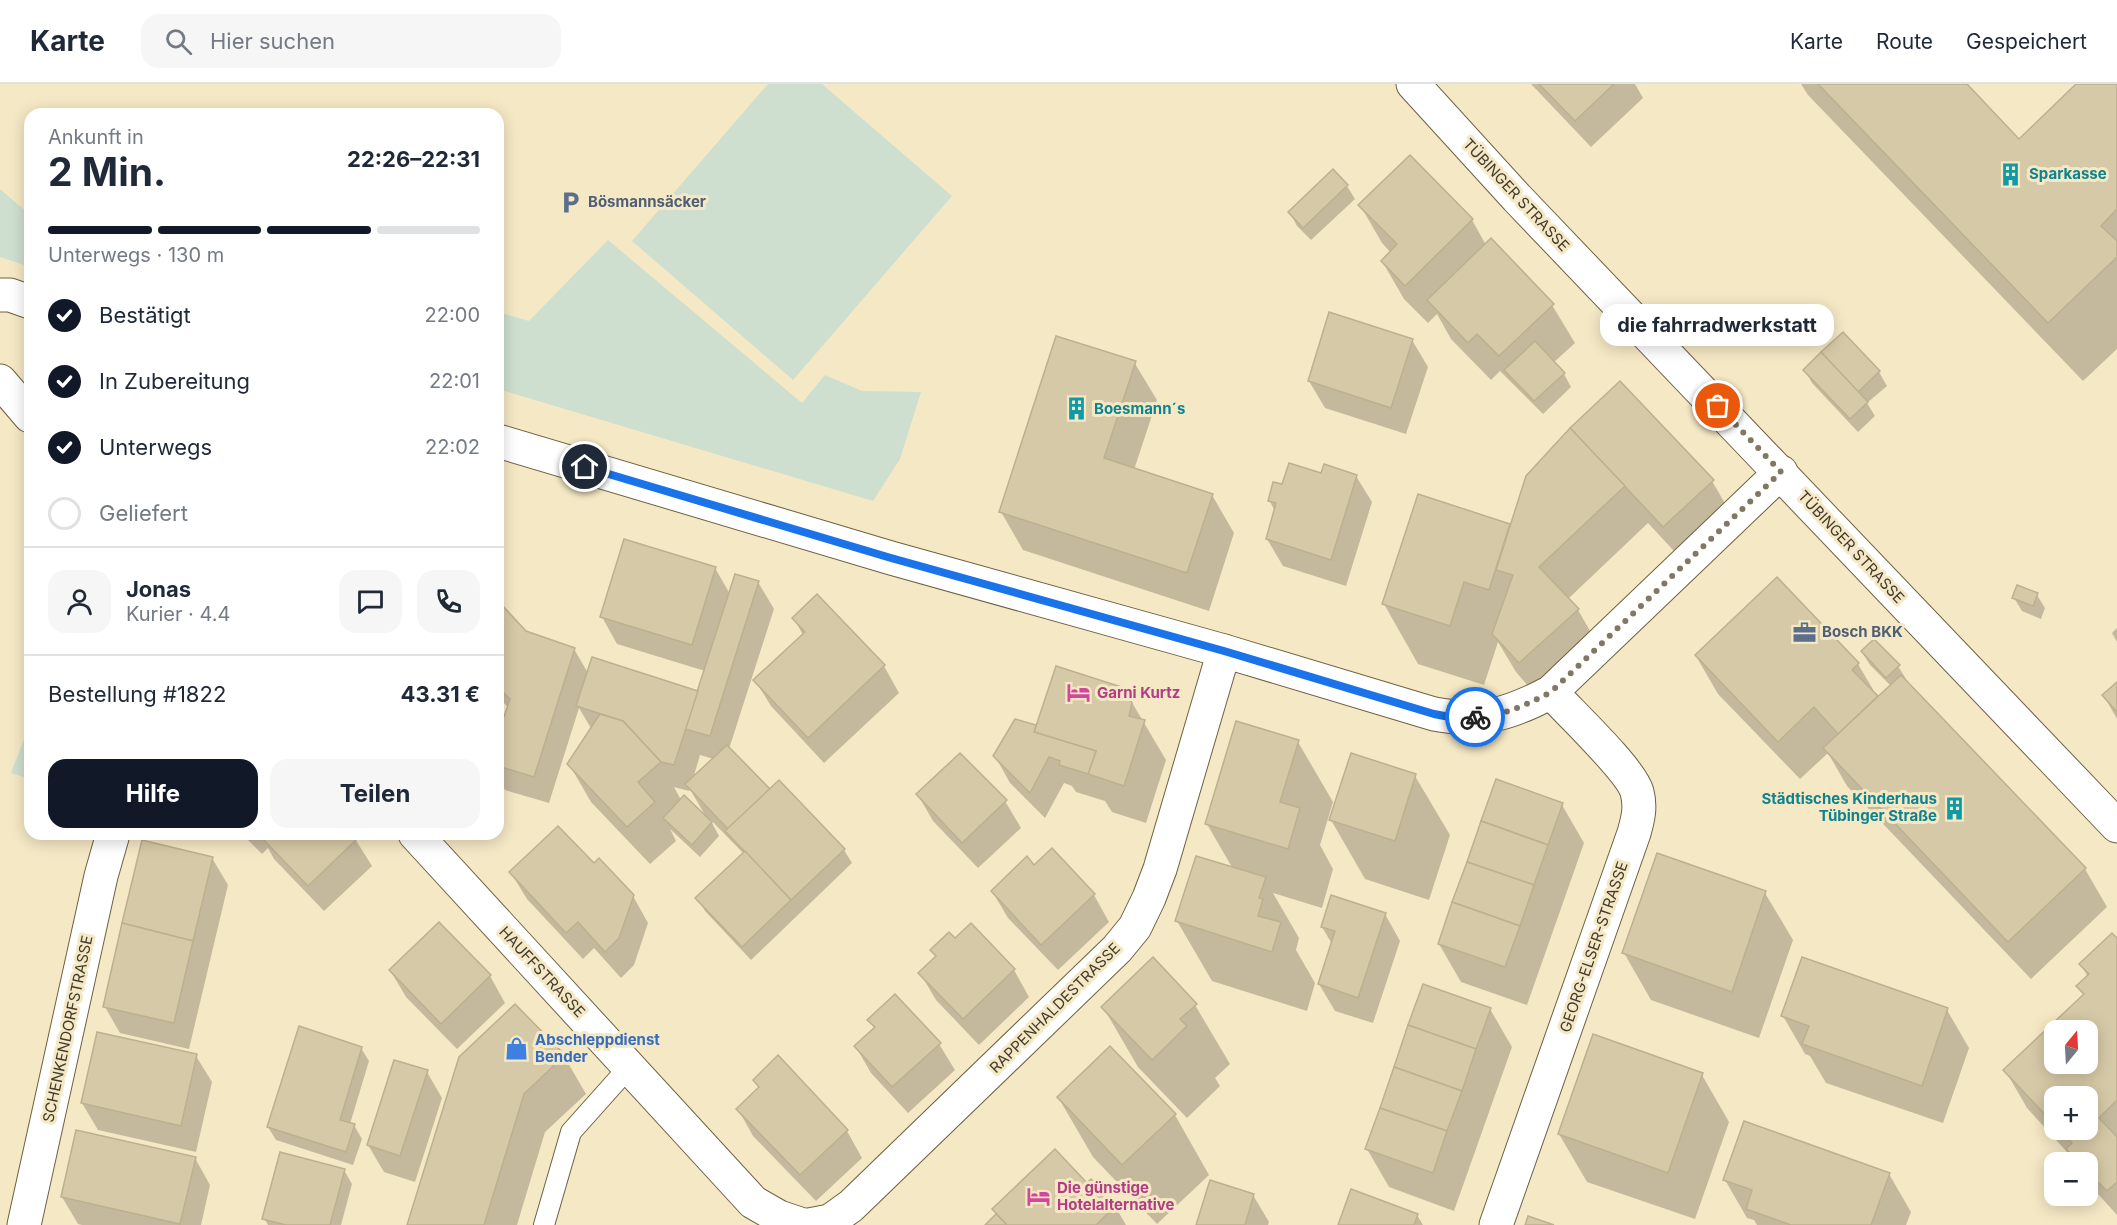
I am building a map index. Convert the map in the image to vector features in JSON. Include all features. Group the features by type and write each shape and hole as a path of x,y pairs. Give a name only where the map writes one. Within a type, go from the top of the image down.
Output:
{"street":[{"name":"TÜBINGER STRASSE","path":"1413,84 1543,225 2117,826"},
{"path":"0,295 24,300"},
{"path":"0,381 24,409"},
{"path":"504,443 891,558 1224,651 1434,714 1455,718 1490,717 1516,710 1551,692 1781,472"},
{"name":"RAPPENHALDESTRASSE","path":"809,1225 830,1221 852,1206 1096,971 1135,927 1160,868 1224,651"},
{"name":"GEORG-ELSER-STRASSE","path":"1496,1225 1640,811 1636,790 1624,771 1551,692"},
{"name":"SCHENKENDORFSTRASSE","path":"24,1225 101,876 111,840"},
{"name":"HAUFFSTRASSE","path":"421,840 753,1202 779,1217 803,1225"}],"lane":[{"path":"544,1225 571,1132 629,1067"}],"green space":[{"path":"768,84 822,84 952,196 793,380 632,241"},
{"path":"0,189 24,210 24,265 0,257"},
{"path":"608,240 802,403 825,375 862,391 921,392 900,459 873,501 504,391 504,314 529,321"},
{"path":"24,739 24,777 11,773"}],"building":[{"path":"1539,84 1614,84 1575,121"},
{"name":"Sparkasse","path":"1818,84 1967,84 2019,139 2076,84 2117,84 2117,209 2101,226 2117,241 2117,257 2048,323"},
{"path":"1410,155 1473,219 1405,286 1381,261 1397,244 1358,205"},
{"path":"1333,169 1348,185 1303,228 1288,212"},
{"path":"1491,238 1554,304 1499,356 1477,334 1468,343 1427,300"},
{"path":"1329,312 1413,339 1391,408 1308,381"},
{"path":"1843,332 1880,371 1858,392 1821,352"},
{"name":"Boesmann´s","path":"1056,336 1136,361 1104,458 1213,494 1187,573 999,512"},
{"path":"1535,341 1565,373 1534,401 1504,370"},
{"path":"1821,352 1868,402 1850,419 1803,370"},
{"path":"1620,381 1714,480 1663,527 1570,428"},
{"path":"1570,428 1625,486 1539,567 1579,609 1519,663 1492,634 1513,575 1496,570 1526,476"},
{"path":"1289,463 1321,473 1324,464 1357,475 1331,560 1266,539 1276,503 1268,501 1273,482 1282,484"},
{"path":"1418,494 1510,524 1489,590 1464,582 1450,626 1382,604"},
{"path":"624,539 716,567 692,645 600,617"},
{"path":"735,574 759,581 710,736 685,729"},
{"path":"1777,577 1859,663 1852,670 1878,696 1838,734 1814,707 1778,742 1695,655"},
{"path":"2017,585 2038,593 2033,606 2012,598"},
{"path":"817,594 885,665 808,738 753,680 805,632 792,618"},
{"path":"504,607 526,631 575,648 534,777 504,768 504,716 510,699 504,693"},
{"path":"1874,639 1900,665 1886,678 1861,651"},
{"path":"592,657 698,691 674,765 661,762 623,721 576,706"},
{"path":"1056,666 1125,688 1132,703 1129,716 1145,720 1124,786 1088,774 1096,751 1034,732"},
{"name":"Städtisches Kinderhaus Tübinger Straße","path":"1901,675 2086,868 2008,942 1823,748"},
{"path":"2117,682 2117,712 2102,695"},
{"path":"600,714 623,721 661,762 638,782 655,802 627,827 567,764"},
{"path":"1015,719 1036,725 1034,732 1096,751 1088,774 1059,765 1060,761 1049,757 1030,793 993,756"},
{"path":"1236,721 1299,740 1280,802 1300,808 1288,849 1205,824"},
{"path":"727,745 770,789 728,829 685,784"},
{"path":"960,753 1007,800 962,843 916,794"},
{"path":"1351,753 1416,774 1395,841 1329,820"},
{"path":"1496,779 1563,803 1548,845 1481,821"},
{"path":"779,780 845,849 791,900 725,831"},
{"path":"684,795 712,822 692,845 663,818"},
{"path":"1481,821 1548,845 1534,885 1467,862"},
{"path":"558,826 594,863 599,858 634,895 619,938 605,952 578,922 566,933 509,872"},
{"path":"142,840 213,857 193,941 122,923"},
{"path":"264,840 356,840 308,886"},
{"path":"1052,848 1095,894 1041,945 991,891 1027,856 1034,865"},
{"path":"745,851 791,900 742,947 695,898"},
{"path":"1657,853 1766,891 1732,992 1622,953"},
{"path":"1196,856 1266,877 1259,898 1263,899 1258,916 1281,922 1272,952 1175,921"},
{"path":"1467,862 1534,885 1520,926 1452,902"},
{"path":"1331,895 1386,913 1358,998 1318,984 1335,931 1321,927"},
{"path":"1452,902 1520,926 1505,967 1438,944"},
{"path":"439,922 491,975 441,1024 389,970"},
{"path":"122,923 193,941 174,1023 103,1007"},
{"path":"971,923 1015,969 963,1019 918,973 936,956 930,950 949,932 955,938"},
{"path":"2112,933 2117,938 2117,1100 2099,1118 2117,1137 2117,1182 2107,1191 2098,1182 2098,1152 2069,1152 2066,1149 2072,1143 2069,1140 2098,1140 2098,1086 2044,1086 2044,1113 2003,1070 2044,1032 2044,1074 2098,1074 2098,1020 2056,1020 2084,994 2076,986 2089,974 2079,964"},
{"path":"1153,957 1197,1004 1180,1019 1187,1026 1152,1060 1101,1007"},
{"path":"1802,957 1948,1008 1922,1086 1802,1044 1809,1026 1781,1016"},
{"path":"1423,984 1491,1008 1476,1049 1408,1025"},
{"path":"895,994 941,1043 892,1087 854,1046 875,1027 867,1020"},
{"path":"515,1004 565,1055 524,1094 484,1225 407,1225 459,1057"},
{"path":"1408,1025 1476,1049 1462,1091 1394,1067"},
{"path":"299,1026 362,1047 340,1120 355,1124 346,1152 267,1127"},
{"path":"97,1032 197,1054 181,1126 81,1103"},
{"path":"1593,1034 1703,1073 1668,1173 1558,1134"},
{"path":"1110,1046 1176,1114 1122,1165 1057,1097"},
{"path":"778,1055 848,1130 800,1175 736,1109 759,1087 753,1080"},
{"path":"394,1060 428,1070 400,1156 367,1145"},
{"path":"1394,1067 1462,1091 1447,1131 1380,1108"},
{"path":"1380,1108 1447,1131 1433,1173 1365,1149"},
{"path":"1744,1121 1890,1173 1871,1225 1791,1225 1746,1209 1752,1190 1723,1180"},
{"path":"76,1130 196,1157 180,1224 61,1197"},
{"path":"1055,1149 1087,1183 1091,1179 1116,1205 1096,1225 1007,1225 992,1209"},
{"path":"280,1152 345,1169 330,1225 286,1225 262,1219"},
{"path":"1210,1180 1254,1194 1245,1225 1196,1225"},
{"path":"1351,1189 1418,1214 1414,1225 1338,1225"},
{"path":"996,1214 1007,1225 985,1225"},
{"path":"1528,1216 1554,1225 1525,1225"}],"way so far":[{"path":"1475,717 1490,717 1516,710 1551,692 1781,472 1718,406"}],"place":[{"name":"Sparkasse","path":"2011,174"},
{"name":"Bösmannsäcker","path":"570,202"},
{"name":"die fahrradwerkstatt","path":"1718,406"},
{"name":"Boesmann´s","path":"1076,409"},
{"name":"Bosch BKK","path":"1804,632"},
{"name":"Garni Kurtz","path":"1079,693"},
{"name":"Städtisches Kinderhaus Tübinger Straße","path":"1955,808"},
{"name":"Abschleppdienst Bender","path":"517,1049"},
{"name":"Die günstige Hotelalternative","path":"1039,1197"}],"route":[{"path":"585,467 891,558 1224,651 1434,714 1455,718 1475,717"}]}
